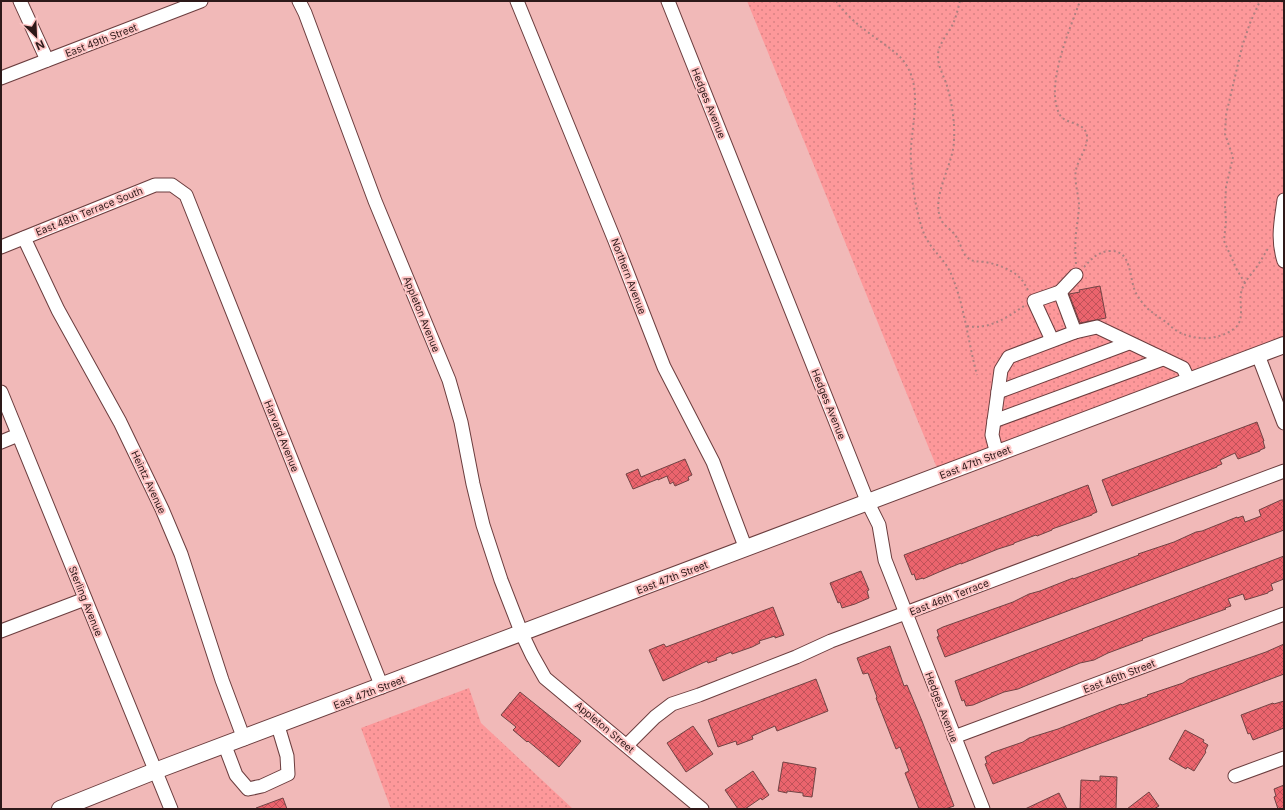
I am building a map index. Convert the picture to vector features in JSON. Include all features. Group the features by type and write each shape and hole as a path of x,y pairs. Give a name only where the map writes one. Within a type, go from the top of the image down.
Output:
{"main road":[{"name":"East 47th Street","path":"60,809 155,771 382,687 1284,345"}],"street":[{"path":"20,1 47,60"},
{"name":"East 49th Street","path":"1,78 201,1"},
{"name":"Appleton Avenue","path":"299,1 305,13 375,200 449,380 461,422 473,484 483,525 501,580 522,634"},
{"name":"Northern Avenue","path":"517,1 616,241 664,367 713,462 746,549"},
{"name":"Hedges Avenue","path":"668,1 878,525 884,560 983,809"},
{"name":"East 48th Terrace South","path":"1,247 154,185 172,185 177,188"},
{"name":"Harvard Avenue","path":"177,188 186,195 382,687"},
{"path":"1284,200 1281,234 1282,254 1284,261"},
{"name":"Heintz Avenue","path":"24,238 58,310 120,422 162,509 181,554 222,680 244,739"},
{"path":"1052,340 1034,301 1060,292 1076,275"},
{"path":"1060,292 1075,332"},
{"path":"997,454 992,434 1002,370 1009,357 1052,340 1075,332 1097,327 1183,368 1189,381"},
{"path":"998,392 1129,342"},
{"path":"1258,355 1284,423"},
{"path":"994,421 1163,359"},
{"name":"Sterling Avenue","path":"1,392 171,809"},
{"path":"1,442 18,435"},
{"name":"East 46th Terrace","path":"627,745 655,717 672,704 699,696 789,660 831,641 1284,471"},
{"path":"1,631 85,599"},
{"name":"East 46th Street","path":"954,737 1284,614"},
{"name":"Appleton Street","path":"522,634 545,678 702,809"},
{"path":"224,746 236,775 248,789 262,786 288,774 287,756 278,726"},
{"path":"1235,776 1284,758"}],"path":[{"path":"836,1 857,24 902,58 909,69 914,89 911,160 917,206 926,236 948,267 952,276 967,326 970,350 977,376"},
{"path":"960,1 953,23 940,46 938,54 951,105 954,140 949,165 939,199 940,217 955,235 962,252 968,258 975,262 995,265 1014,273 1021,278 1034,301 998,322 979,327 967,326"},
{"path":"1076,275 1075,245 1079,205 1076,172 1086,144 1087,135 1080,125 1065,120 1060,116 1056,104 1055,93 1056,78 1066,41 1080,1"},
{"path":"1245,283 1224,241 1226,221 1226,187 1233,157 1225,134 1226,115 1242,47 1250,23 1260,1"},
{"path":"1076,275 1092,258 1104,252 1114,251 1122,254 1127,262 1135,293 1144,308 1176,331 1193,337 1204,338 1221,335 1236,327 1239,322 1241,309 1240,295 1245,283 1266,252 1281,234"}],"shaded area":[{"path":"747,1 1284,1 1284,336 937,468"},
{"path":"469,688 481,723 573,809 391,809 361,728"}],"building":[{"path":"1100,286 1106,318 1080,323 1069,294 1080,292 1079,290"},
{"path":"1257,422 1265,448 1260,451 1238,459 1235,453 1220,460 1222,464 1217,467 1112,506 1102,480"},
{"path":"685,459 692,475 688,477 689,480 675,486 673,482 670,484 667,476 633,489 626,474 638,469 641,477"},
{"path":"1088,485 1097,512 1092,515 961,563 923,579 916,580 914,574 912,575 904,555"},
{"path":"1284,500 1284,530 945,657 937,637 939,636 937,630 943,627 1013,602 1029,594 1174,542 1237,517 1243,516 1245,522 1261,516 1259,510"},
{"path":"1284,556 1284,579 1271,584 1273,590 1268,593 1245,600 1243,594 1228,599 1231,606 1225,608 1226,609 1147,637 1094,660 1080,663 1018,689 1004,692 973,705 966,706 964,700 962,701 955,681"},
{"path":"861,571 869,590 867,591 869,598 842,608 840,602 838,603 830,583"},
{"path":"773,607 784,635 759,641 760,643 752,647 732,654 731,652 708,663 707,661 663,681 649,650 664,644 666,647"},
{"path":"1284,644 1284,674 993,784 985,764 987,763 985,757 991,753 1121,704 1122,705 1183,683 1189,679 1266,652"},
{"path":"890,646 904,686 907,685 922,721 954,806 945,809 919,809 905,773 909,771 900,747 896,749 868,673 863,674 857,658"},
{"path":"816,679 828,711 777,731 775,726 752,736 753,739 737,745 736,741 718,747 708,720"},
{"path":"520,692 581,741 559,767 513,730 516,727 501,715"},
{"path":"1284,701 1284,728 1253,740 1250,733 1248,734 1241,715 1273,703"},
{"path":"693,726 713,754 686,772 667,743"},
{"path":"1185,730 1204,740 1203,742 1208,745 1205,751 1206,752 1194,771 1187,767 1186,769 1169,759"},
{"path":"783,762 816,768 812,797 803,796 803,793 787,791 787,793 778,791"},
{"path":"753,771 769,795 762,800 761,798 745,809 738,809 725,790"},
{"path":"1100,776 1117,777 1116,809 1080,809 1081,780 1100,781"},
{"path":"1284,785 1284,809 1278,809 1274,797 1276,796 1274,789"},
{"path":"1149,792 1159,806 1154,809 1127,809"},
{"path":"1059,793 1067,809 1025,809"},
{"path":"283,798 287,809 256,809 256,808"}]}
